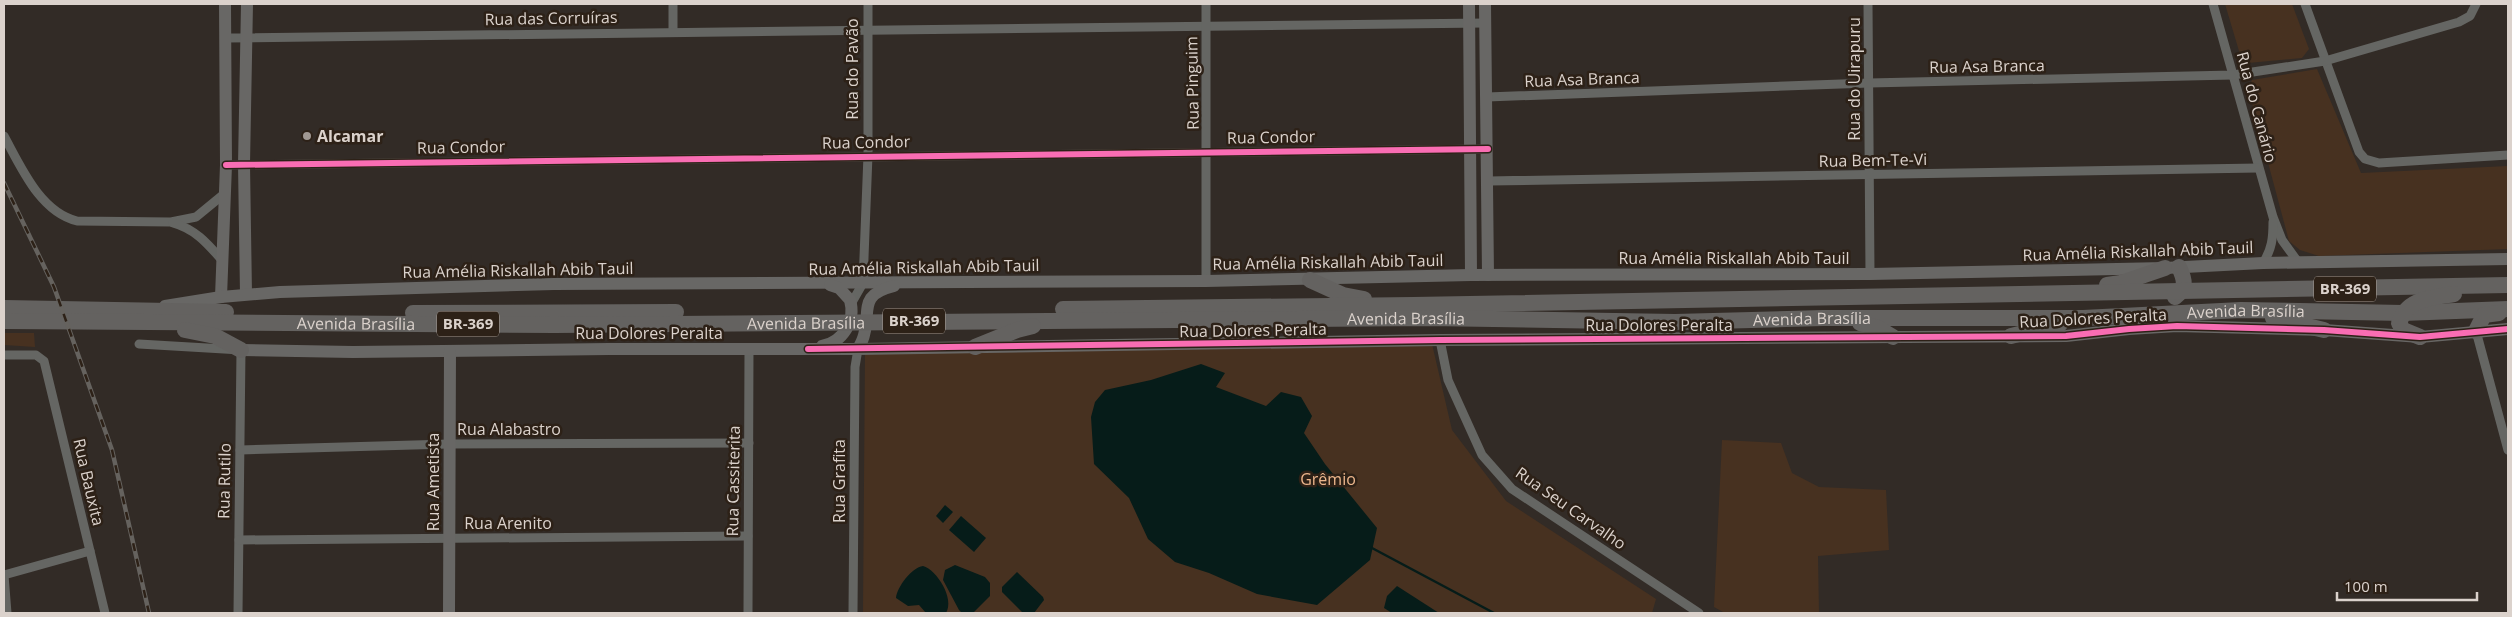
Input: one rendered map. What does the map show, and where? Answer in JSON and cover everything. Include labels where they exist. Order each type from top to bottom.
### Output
[{"type":"highway","name":"Avenida Brasília","points":[[4,321],[28,315],[555,325],[858,316],[2026,294],[2177,276],[2280,290],[2508,285]]},
{"type":"highway","points":[[2026,294],[2177,276],[2172,300],[2113,316]]},
{"type":"highway","points":[[1310,280],[1343,295],[1413,306]]},
{"type":"highway","points":[[2420,337],[2403,330],[2399,323],[2403,313],[2420,300],[2508,285]]},
{"type":"highway","name":"Avenida Brasília","points":[[4,308],[28,315],[86,320],[151,316]]},
{"type":"highway","name":"Avenida Brasília","points":[[858,316],[1082,320],[1429,318],[1675,322],[1823,318],[2083,318],[2241,310],[2403,313],[2508,310]]},
{"type":"highway","points":[[2241,310],[2324,330]]},
{"type":"highway","points":[[2476,331],[2486,314],[2508,310]]},
{"type":"highway","points":[[151,316],[215,336],[241,350]]},
{"type":"highway","points":[[1823,318],[1866,324],[1893,337]]},
{"type":"highway","points":[[2011,336],[2083,318]]},
{"type":"highway","points":[[974,347],[1017,330],[1082,320]]},
{"type":"main road","points":[[221,297],[226,165],[225,4]]},
{"type":"main road","points":[[246,294],[244,164],[247,4]]},
{"type":"main road","points":[[1469,4],[1471,275]]},
{"type":"main road","points":[[1485,4],[1489,181],[1488,275]]},
{"type":"main road","name":"Rua Amélia Riskallah Abib Tauil","points":[[151,316],[221,297],[246,294],[554,284],[830,285],[863,283],[1206,282],[1471,275],[1870,274],[2177,276],[2262,262],[2508,259]]},
{"type":"main road","points":[[808,349],[827,345],[840,338],[878,292],[908,283]]},
{"type":"main road","points":[[830,285],[848,296],[873,340],[891,348]]},
{"type":"main road","points":[[858,316],[858,349]]},
{"type":"main road","name":"Rua Dolores Peralta","points":[[241,350],[858,349],[1440,340],[2066,336],[2177,326],[2324,330],[2420,337],[2508,329]]},
{"type":"main road","name":"Rua Ametista","points":[[449,613],[450,351]]},
{"type":"street","points":[[673,32],[674,4]]},
{"type":"street","name":"Rua do Pavão","points":[[858,316],[863,283],[868,155],[868,4]]},
{"type":"street","name":"Rua Pinguim","points":[[1206,4],[1208,152],[1206,282]]},
{"type":"street","name":"Rua do Uirapuru","points":[[1868,4],[1870,274]]},
{"type":"street","name":"Rua do Canário","points":[[2214,4],[2273,217]]},
{"type":"street","points":[[2305,4],[2359,152],[2365,159],[2379,163],[2508,155]]},
{"type":"street","name":"Rua Asa Branca","points":[[1487,97],[1869,83],[2233,75],[2325,61],[2458,22],[2470,16],[2476,6]]},
{"type":"street","name":"Rua das Corruíras","points":[[225,38],[1485,23]]},
{"type":"street","points":[[4,136],[18,163],[46,204],[68,219],[77,221],[171,222],[196,217],[224,194]]},
{"type":"street","name":"Rua Condor","points":[[226,165],[1488,148]]},
{"type":"street","name":"Rua Bem-Te-Vi","points":[[1489,181],[2258,168]]},
{"type":"street","points":[[2273,217],[2282,240],[2298,262]]},
{"type":"street","points":[[2262,262],[2272,246],[2273,217]]},
{"type":"street","points":[[171,222],[186,226],[222,259]]},
{"type":"street","points":[[2476,331],[2508,450]]},
{"type":"street","name":"Rua Seu Carvalho","points":[[1440,340],[1448,380],[1482,455],[1512,489],[1699,613]]},
{"type":"street","name":"Rua Dolores Peralta","points":[[140,344],[241,350]]},
{"type":"street","name":"Rua Cassiterita","points":[[748,613],[749,349]]},
{"type":"street","name":"Rua Grafita","points":[[853,613],[855,367],[858,349]]},
{"type":"street","name":"Rua Rutilo","points":[[238,613],[241,350]]},
{"type":"street","name":"Rua Bauxita","points":[[4,355],[36,355],[42,358],[105,613]]},
{"type":"street","points":[[2498,414],[2508,414]]},
{"type":"street","name":"Rua Alabastro","points":[[240,450],[449,444],[749,444]]},
{"type":"street","name":"Rua Arenito","points":[[239,540],[748,536]]},
{"type":"street","points":[[7,613],[4,575],[90,551]]},
{"type":"green space","points":[[2225,4],[2292,4],[2309,49],[2302,58],[2248,63],[2242,61]]},
{"type":"green space","points":[[2317,69],[2361,173],[2508,166],[2508,249],[2319,256],[2300,250],[2289,241],[2248,88],[2252,80]]},
{"type":"green space","points":[[4,333],[34,333],[35,347],[4,345]]},
{"type":"green space","name":"Grêmio","points":[[1432,344],[1452,430],[1506,501],[1656,599],[1652,613],[863,613],[865,353]]},
{"type":"green space","points":[[1722,440],[1781,443],[1792,473],[1819,487],[1886,490],[1889,550],[1818,556],[1819,613],[1725,613],[1714,607]]},
{"type":"water","points":[[1201,364],[1225,373],[1216,387],[1266,406],[1281,392],[1301,397],[1312,416],[1304,433],[1325,464],[1377,528],[1370,560],[1317,605],[1257,594],[1209,573],[1175,562],[1148,539],[1129,498],[1094,464],[1091,417],[1095,402],[1105,390],[1151,380]]},
{"type":"water","points":[[945,505],[953,512],[943,523],[936,516]]},
{"type":"water","points":[[961,516],[986,538],[974,552],[949,530]]},
{"type":"water","points":[[955,565],[985,577],[990,583],[990,596],[973,613],[962,613],[959,610],[943,580],[945,570]]},
{"type":"water","points":[[923,566],[934,573],[943,586],[948,600],[946,613],[926,613],[919,605],[908,606],[896,598],[899,588],[906,578],[914,570]]},
{"type":"water","points":[[1017,572],[1043,597],[1044,600],[1034,613],[1023,613],[1002,592],[1002,587]]},
{"type":"water","points":[[1397,586],[1439,613],[1392,613],[1384,608],[1387,596]]},
{"type":"waterway","points":[[1372,548],[1494,613]]},
{"type":"railway","points":[[4,183],[54,287],[112,450],[149,613]]},
{"type":"cycle path","points":[[226,165],[1488,149]]},
{"type":"cycle path","points":[[808,349],[1440,340],[2066,336],[2177,326],[2324,330],[2420,337],[2508,329]]},
{"type":"place","name":"Alcamar","points":[[307,136]]}]
